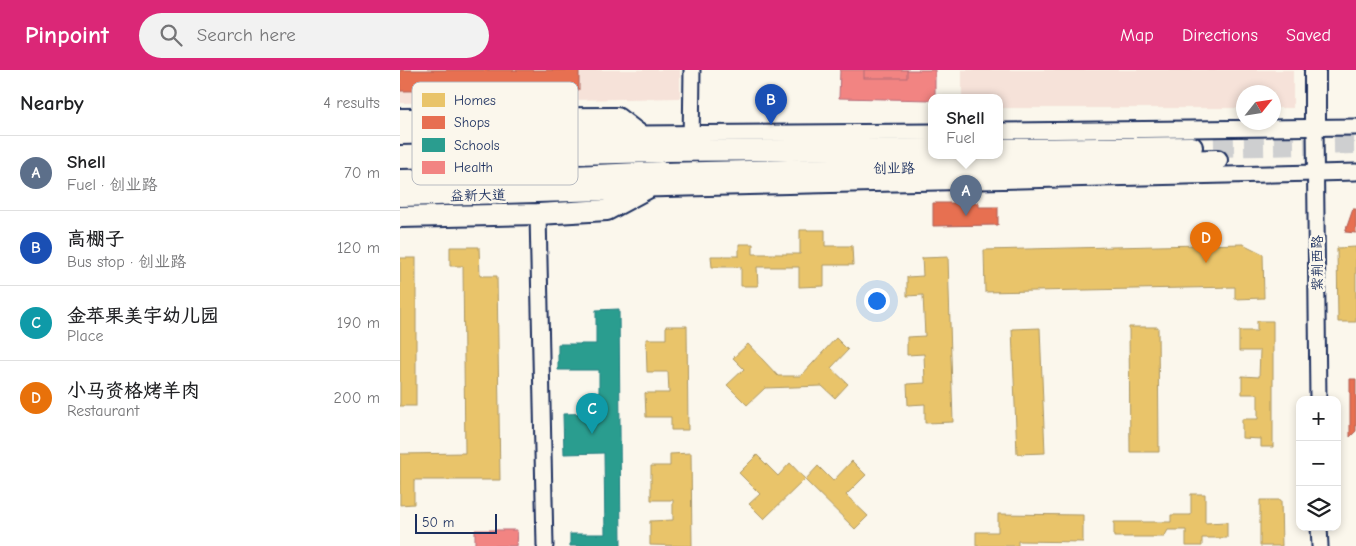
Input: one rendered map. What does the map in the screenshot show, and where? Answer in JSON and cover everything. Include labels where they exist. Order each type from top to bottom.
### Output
[{"type":"highway","points":[[578,150],[661,162]]},
{"type":"highway","points":[[578,177],[661,162]]},
{"type":"highway","points":[[502,185],[534,185]]},
{"type":"main road","points":[[1315,127],[1316,70]]},
{"type":"main road","points":[[400,216],[538,214],[607,210],[646,189],[661,162],[638,134],[617,118],[578,118]]},
{"type":"main road","points":[[578,138],[638,134]]},
{"type":"main road","name":"创业路","points":[[661,162],[691,143],[928,149]]},
{"type":"main road","name":"创业路","points":[[1003,149],[1215,154],[1003,157]]},
{"type":"main road","name":"创业路","points":[[661,162],[928,158]]},
{"type":"main road","name":"益新大道","points":[[400,196],[528,186],[646,189]]},
{"type":"street","points":[[691,143],[692,70]]},
{"type":"street","points":[[1003,131],[1356,126]]},
{"type":"street","name":"紫荆西路","points":[[1315,127],[1318,396]]},
{"type":"street","points":[[638,134],[691,143],[928,132]]},
{"type":"street","points":[[646,189],[1356,172]]},
{"type":"street","points":[[538,214],[545,546]]},
{"type":"street","points":[[1320,531],[1320,546]]},
{"type":"shaded area","points":[[400,70],[680,70],[680,98],[578,100],[578,82],[412,82],[412,103],[400,103]]},
{"type":"shaded area","points":[[962,70],[1293,70],[1293,108],[1281,108],[1281,85],[1236,85],[1236,108],[1003,108],[1003,94],[962,94]]},
{"type":"building: Homes","points":[[800,230],[825,230],[825,246],[852,246],[853,265],[824,265],[824,286],[799,287],[799,267],[757,267],[758,286],[741,286],[741,267],[712,267],[711,256],[739,256],[739,244],[753,244],[753,254],[800,254]]},
{"type":"building: Homes","points":[[1243,244],[1263,254],[1264,298],[1235,299],[1235,287],[985,292],[984,250]]},
{"type":"building: Homes","points":[[450,247],[479,247],[480,276],[497,276],[500,480],[414,480],[414,504],[400,505],[400,454],[465,453],[463,266],[450,266]]},
{"type":"building: Homes","points":[[1356,247],[1356,322],[1338,322],[1337,248]]},
{"type":"building: Homes","points":[[948,257],[953,422],[925,423],[925,404],[908,405],[907,384],[925,383],[924,354],[907,355],[907,337],[925,336],[923,295],[907,296],[907,277],[923,276],[922,258]]},
{"type":"building: Homes","points":[[400,258],[416,258],[416,406],[400,406]]},
{"type":"building: Homes","points":[[1257,321],[1273,321],[1273,447],[1261,447],[1261,439],[1242,438],[1242,419],[1258,419],[1258,394],[1242,394],[1242,376],[1259,377],[1260,351],[1239,351],[1239,331],[1257,331]]},
{"type":"building: Homes","points":[[666,326],[687,326],[688,430],[671,430],[671,417],[646,417],[645,393],[669,393],[668,372],[647,372],[646,339],[666,339]]},
{"type":"building: Homes","points":[[1129,327],[1158,327],[1159,452],[1130,452]]},
{"type":"building: Homes","points":[[1040,328],[1045,453],[1017,454],[1012,329]]},
{"type":"building: Homes","points":[[836,338],[848,350],[831,368],[848,384],[835,398],[822,386],[765,388],[747,405],[727,385],[744,369],[733,358],[748,344],[778,376],[801,376]]},
{"type":"building: Homes","points":[[691,453],[692,546],[650,545],[650,521],[673,520],[673,500],[651,500],[651,466],[670,466],[670,454]]},
{"type":"building: Homes","points":[[757,455],[778,476],[790,463],[805,479],[764,519],[749,504],[760,494],[739,473]]},
{"type":"building: Homes","points":[[852,461],[866,475],[846,495],[868,516],[855,529],[805,480],[818,466],[833,481]]},
{"type":"building: Homes","points":[[1191,494],[1205,494],[1205,523],[1227,522],[1227,538],[1202,538],[1202,546],[1186,546],[1186,530],[1168,530],[1164,537],[1114,537],[1114,522],[1171,522],[1171,515],[1191,515]]},
{"type":"building: Homes","points":[[1260,500],[1281,500],[1282,546],[1260,546]]},
{"type":"building: Homes","points":[[998,514],[1083,515],[1083,542],[1018,541],[1018,546],[976,546],[976,532],[998,532]]},
{"type":"building: Shops","points":[[400,70],[579,70],[579,90],[578,82],[412,82],[412,91],[400,91]]},
{"type":"building: Shops","points":[[933,203],[979,203],[979,207],[998,207],[998,225],[933,226]]},
{"type":"building: Shops","points":[[1353,209],[1356,209],[1356,233],[1345,232]]},
{"type":"building: Shops","points":[[1350,379],[1356,379],[1356,431],[1350,437]]},
{"type":"building: Schools","points":[[619,309],[621,546],[570,546],[570,534],[605,534],[604,453],[564,454],[563,414],[599,413],[599,370],[558,370],[558,344],[596,344],[596,310]]},
{"type":"building: Health","points":[[840,70],[935,70],[935,94],[928,94],[928,100],[839,98]]},
{"type":"building: Health","points":[[864,70],[907,70],[907,78],[864,78]]},
{"type":"building: Health","points":[[475,530],[517,530],[516,546],[475,546]]},
{"type":"tunnel","points":[[1214,147],[1356,144]]},
{"type":"place","name":"高棚子","points":[[771,125]]},
{"type":"place","name":"Shell","points":[[966,216]]},
{"type":"place","name":"小马资格烤羊肉","points":[[1206,263]]},
{"type":"place","name":"金苹果美宇幼儿园","points":[[592,434]]}]
